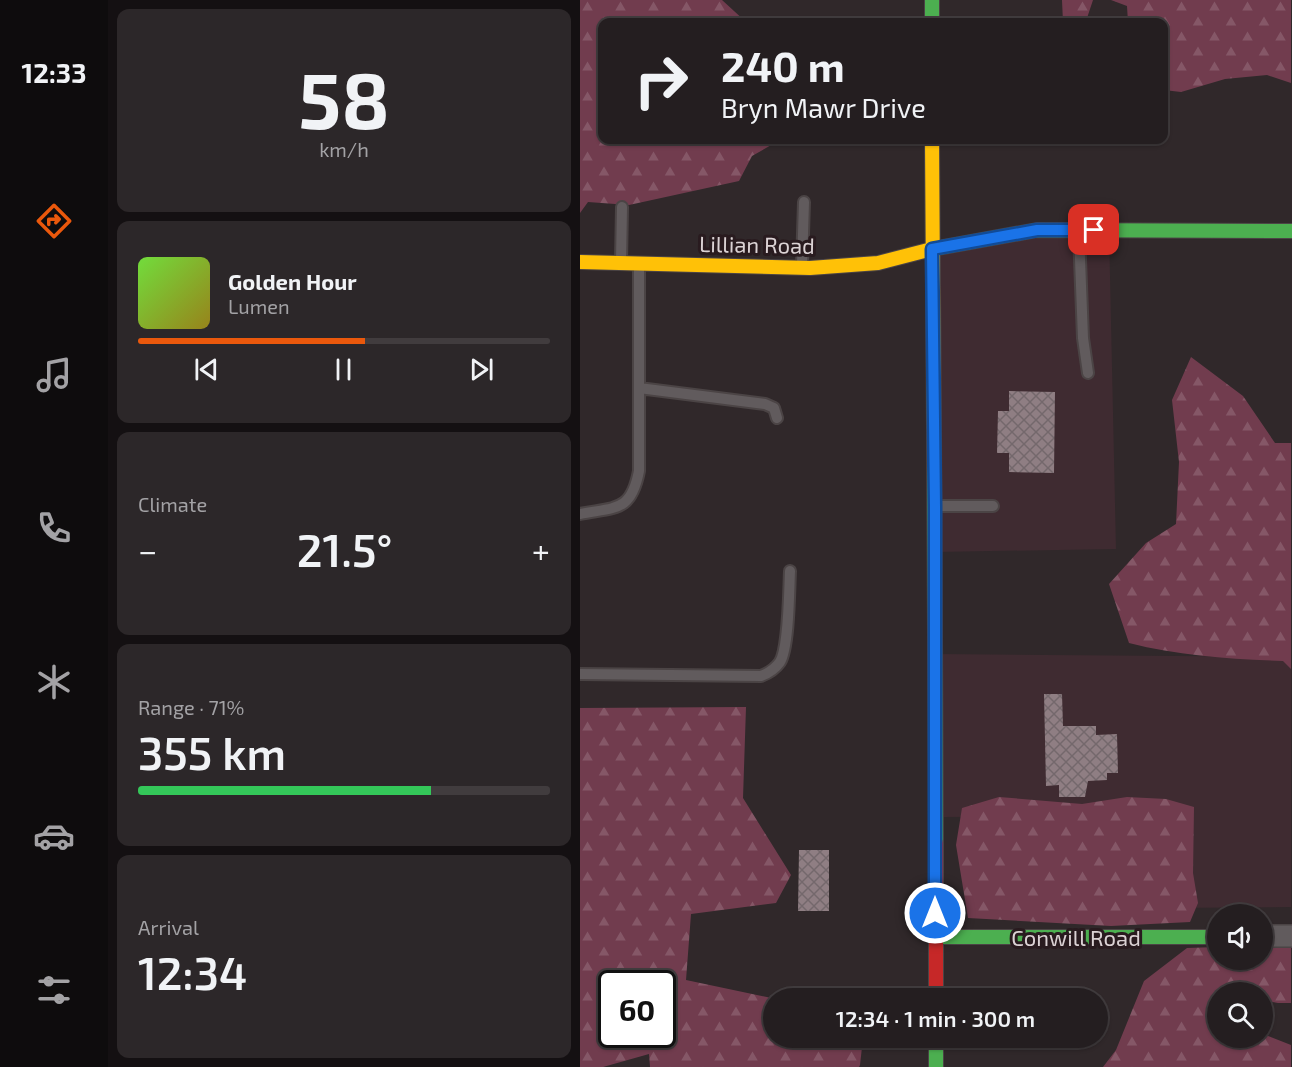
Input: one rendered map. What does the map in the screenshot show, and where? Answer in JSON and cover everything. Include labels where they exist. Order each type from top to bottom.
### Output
[{"type":"street","points":[[932,0],[932,18]]},
{"type":"street","points":[[932,144],[936,988]]},
{"type":"street","name":"Lillian Road","points":[[580,262],[802,268],[878,263],[932,249],[1037,230],[1291,231]]},
{"type":"street","name":"Conwill Road","points":[[935,937],[1207,936]]},
{"type":"street","points":[[1273,936],[1291,936]]},
{"type":"street","points":[[936,1048],[936,1067]]},
{"type":"lane","points":[[802,268],[804,202]]},
{"type":"lane","points":[[620,262],[622,207]]},
{"type":"lane","points":[[1079,230],[1082,338],[1088,373]]},
{"type":"lane","points":[[580,514],[616,507],[630,500],[636,488],[639,471],[639,263]]},
{"type":"lane","points":[[639,388],[765,404],[774,408],[777,418]]},
{"type":"lane","points":[[935,506],[993,506]]},
{"type":"lane","points":[[580,674],[761,676],[771,672],[781,661],[785,642],[790,571]]},
{"type":"shaded area","points":[[1109,230],[1116,549],[935,552],[932,249]]},
{"type":"shaded area","points":[[936,654],[1291,657],[1291,907],[1273,907],[1273,904],[1207,904],[1207,908],[1160,908],[1158,816],[935,817]]},
{"type":"green space","points":[[580,0],[722,0],[742,18],[598,18],[598,144],[773,144],[752,156],[739,181],[629,205],[588,202],[580,213]]},
{"type":"green space","points":[[1062,0],[1093,0],[1087,18],[1063,18]]},
{"type":"green space","points":[[1111,0],[1291,0],[1291,83],[1267,75],[1225,79],[1181,92],[1168,90],[1168,18],[1128,18],[1127,6]]},
{"type":"green space","points":[[1191,357],[1243,396],[1275,443],[1291,443],[1291,669],[1283,661],[1205,656],[1129,643],[1109,584],[1146,543],[1176,524],[1179,462],[1172,400]]},
{"type":"green space","points":[[746,707],[743,798],[791,875],[776,903],[691,914],[686,980],[763,996],[763,1048],[862,1048],[860,1065],[859,1067],[650,1067],[649,1054],[603,1067],[580,1067],[580,708]]},
{"type":"green space","points":[[999,797],[1082,804],[1127,797],[1166,799],[1194,807],[1193,873],[1198,903],[1190,922],[1111,926],[968,918],[956,845],[962,808]]},
{"type":"green space","points":[[1291,945],[1291,1003],[1273,1002],[1273,982],[1207,982],[1207,1048],[1273,1048],[1273,1038],[1291,1045],[1291,1067],[1103,1067],[1116,1050],[1144,981],[1187,948],[1207,947],[1207,970],[1273,970],[1273,946]]},
{"type":"building","points":[[1009,391],[1055,392],[1054,473],[1009,472],[1009,453],[997,453],[998,411],[1009,411]]},
{"type":"building","points":[[1044,694],[1062,694],[1063,726],[1096,726],[1096,735],[1117,734],[1118,773],[1107,773],[1107,780],[1088,781],[1085,797],[1059,797],[1059,785],[1046,786]]},
{"type":"building","points":[[799,850],[829,850],[829,911],[798,911]]},
{"type":"traffic: fast","points":[[932,0],[932,18]]},
{"type":"traffic: fast","points":[[932,249],[1037,230],[1292,231]]},
{"type":"traffic: fast","points":[[934,429],[936,843]]},
{"type":"traffic: fast","points":[[935,937],[1207,937]]},
{"type":"traffic: fast","points":[[936,1048],[936,1067]]},
{"type":"traffic: slow","points":[[932,144],[934,429]]},
{"type":"traffic: slow","points":[[580,262],[810,268],[878,263],[932,249]]},
{"type":"traffic: jam","points":[[936,843],[936,988]]},
{"type":"route","points":[[935,913],[935,506],[932,249],[1037,230],[1094,230]]}]
